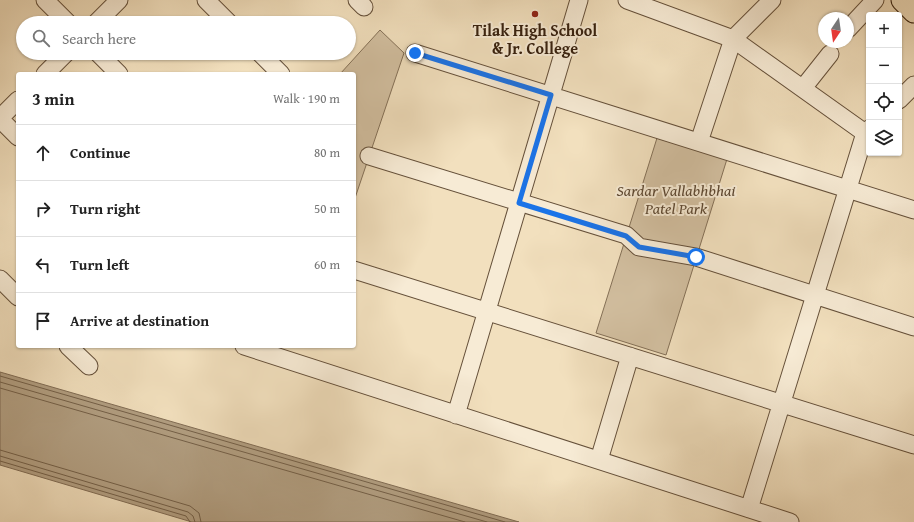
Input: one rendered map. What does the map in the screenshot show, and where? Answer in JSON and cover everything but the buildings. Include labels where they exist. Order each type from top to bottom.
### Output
[{"type":"main road","points":[[902,0],[914,12]]},
{"type":"street","points":[[45,0],[61,16]]},
{"type":"street","points":[[103,16],[119,0]]},
{"type":"street","points":[[206,0],[222,16]]},
{"type":"street","points":[[456,415],[579,0]]},
{"type":"street","points":[[627,0],[733,39],[866,130]]},
{"type":"street","points":[[699,142],[733,39],[772,0]]},
{"type":"street","points":[[854,23],[875,0]]},
{"type":"street","points":[[415,53],[914,210]]},
{"type":"street","points":[[803,88],[830,54]]},
{"type":"street","points":[[46,72],[59,60]]},
{"type":"street","points":[[105,60],[117,72]]},
{"type":"street","points":[[267,60],[279,72]]},
{"type":"street","points":[[902,97],[914,85]]},
{"type":"street","points":[[16,102],[0,119],[16,135]]},
{"type":"street","points":[[749,509],[847,189],[866,134]]},
{"type":"street","points":[[369,156],[626,236],[639,247],[696,257],[914,327]]},
{"type":"street","points":[[356,271],[914,445]]},
{"type":"street","points":[[0,279],[16,295]]},
{"type":"street","points":[[70,348],[88,366]]},
{"type":"street","points":[[257,348],[270,350],[456,415],[790,522]]},
{"type":"street","points":[[599,460],[630,356]]},
{"type":"green space","points":[[380,30],[404,53],[356,195],[356,72],[342,72],[353,60],[356,60],[356,56]]},
{"type":"green space","name":"Sardar Vallabhbhai Patel Park","points":[[657,138],[727,159],[666,355],[596,333]]},
{"type":"water","points":[[0,372],[519,522],[192,522],[0,465]]},
{"type":"place","name":"Tilak High School & Jr. College","points":[[535,14]]},
{"type":"route","points":[[415,53],[551,95],[519,203],[626,236],[639,247],[665,250],[696,257]]}]
